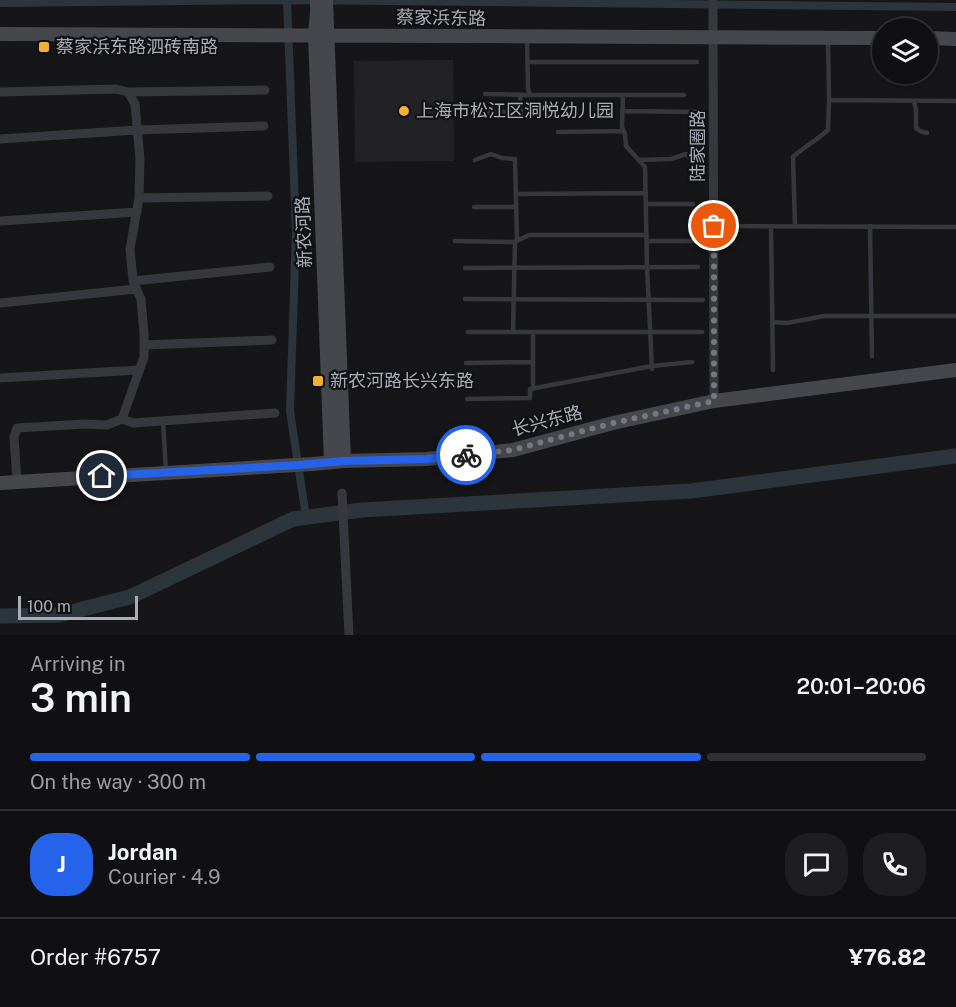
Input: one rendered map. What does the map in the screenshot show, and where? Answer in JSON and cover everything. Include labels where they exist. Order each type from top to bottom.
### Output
[{"type":"street","name":"新农河路","points":[[326,0],[320,9],[338,462]]},
{"type":"street","name":"陆家圈路","points":[[713,0],[714,401]]},
{"type":"street","name":"蔡家浜东路","points":[[0,34],[872,38]]},
{"type":"street","points":[[938,38],[956,39]]},
{"type":"street","points":[[0,92],[116,89],[128,92],[265,90]]},
{"type":"street","points":[[122,419],[144,357],[141,299],[135,285],[130,249],[139,198],[140,159],[135,104],[128,92]]},
{"type":"street","points":[[0,139],[137,130],[264,126]]},
{"type":"street","points":[[139,198],[268,196]]},
{"type":"street","points":[[0,221],[136,212]]},
{"type":"street","points":[[0,303],[270,267]]},
{"type":"street","points":[[144,345],[272,340]]},
{"type":"street","points":[[0,378],[140,370]]},
{"type":"street","name":"长兴东路","points":[[0,483],[338,462],[427,459],[513,450],[613,423],[714,401],[956,370]]},
{"type":"street","points":[[17,481],[14,437],[17,428],[107,425],[122,419],[134,423],[274,413]]},
{"type":"street","points":[[342,493],[349,635]]},
{"type":"lane","points":[[527,38],[530,95]]},
{"type":"lane","points":[[795,226],[793,158],[828,130],[828,38]]},
{"type":"lane","points":[[528,62],[696,62]]},
{"type":"lane","points":[[485,94],[684,96]]},
{"type":"lane","points":[[486,112],[521,112],[520,95]]},
{"type":"lane","points":[[623,95],[622,127],[626,146],[645,167],[652,368]]},
{"type":"lane","points":[[829,100],[956,101]]},
{"type":"lane","points":[[914,100],[916,128],[927,133]]},
{"type":"lane","points":[[622,111],[700,112]]},
{"type":"lane","points":[[558,132],[624,131]]},
{"type":"lane","points":[[476,160],[491,154],[515,159],[516,242],[513,332]]},
{"type":"lane","points":[[639,160],[671,159],[686,154],[692,160]]},
{"type":"lane","points":[[516,194],[646,193]]},
{"type":"lane","points":[[646,204],[693,204]]},
{"type":"lane","points":[[474,207],[516,207]]},
{"type":"lane","points":[[714,226],[956,227]]},
{"type":"lane","points":[[771,226],[773,370]]},
{"type":"lane","points":[[870,226],[872,356]]},
{"type":"lane","points":[[455,241],[516,242],[530,235],[646,235]]},
{"type":"lane","points":[[646,241],[700,241]]},
{"type":"lane","points":[[465,268],[698,267]]},
{"type":"lane","points":[[465,299],[703,300]]},
{"type":"lane","points":[[772,322],[824,316],[956,316]]},
{"type":"lane","points":[[468,332],[702,332]]},
{"type":"lane","points":[[533,332],[533,389]]},
{"type":"lane","points":[[466,363],[533,362]]},
{"type":"lane","points":[[467,399],[530,398],[530,389],[693,362]]},
{"type":"lane","points":[[163,421],[166,472]]},
{"type":"shaded area","name":"上海市松江区洞悦幼儿园","points":[[453,60],[454,161],[355,162],[354,61]]},
{"type":"waterway","points":[[287,0],[296,231],[290,411],[306,517]]},
{"type":"waterway","points":[[0,3],[287,0],[956,7]]},
{"type":"waterway","points":[[0,616],[59,615],[130,597],[293,519],[362,510],[691,491],[956,456]]},
{"type":"way so far","points":[[466,455],[513,450],[613,423],[714,401],[714,226]]},
{"type":"place","name":"蔡家浜东路泗砖南路","points":[[44,47]]},
{"type":"place","name":"上海市松江区洞悦幼儿园","points":[[404,111]]},
{"type":"place","name":"新农河路长兴东路","points":[[318,381]]},
{"type":"route","points":[[102,476],[466,455]]}]
